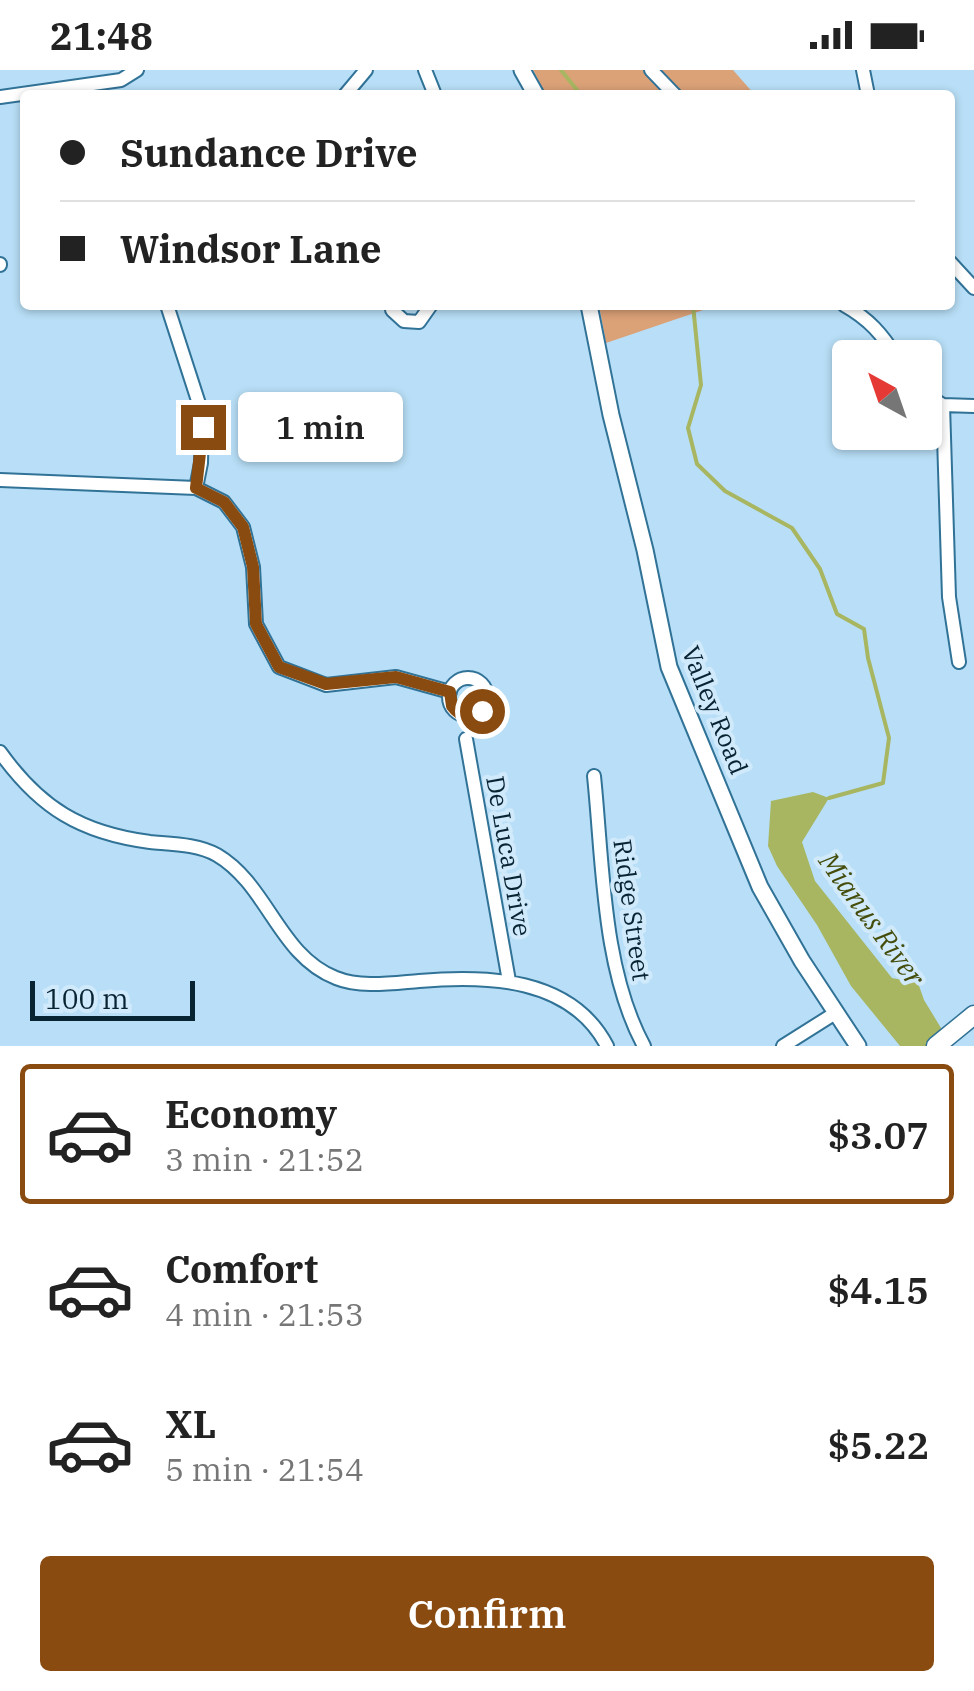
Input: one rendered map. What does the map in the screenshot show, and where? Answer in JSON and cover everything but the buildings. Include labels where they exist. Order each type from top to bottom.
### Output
[{"type":"main road","points":[[936,1046],[974,1015]]},
{"type":"street","points":[[50,90],[121,80],[137,70]]},
{"type":"street","points":[[349,90],[366,70]]},
{"type":"street","points":[[651,70],[669,90]]},
{"type":"street","points":[[955,267],[974,288]]},
{"type":"street","points":[[169,310],[202,413],[201,464],[196,488]]},
{"type":"street","points":[[392,310],[404,321],[419,322],[427,310]]},
{"type":"street","name":"Valley Road","points":[[591,310],[610,415],[645,550],[668,668],[760,887],[802,962],[858,1046]]},
{"type":"street","points":[[853,310],[866,317],[883,340]]},
{"type":"street","points":[[959,662],[949,597],[942,404],[974,406]]},
{"type":"street","points":[[0,480],[196,488],[224,502],[243,527],[253,567],[256,624],[279,667],[326,684],[396,677],[450,692]]},
{"type":"street","name":"De Luca Drive","points":[[466,739],[509,981]]},
{"type":"street","points":[[0,752],[32,792],[50,807],[92,830],[211,851],[229,862],[260,894],[308,962],[339,980],[382,984],[452,978],[509,981],[545,992],[578,1011],[607,1046]]},
{"type":"street","name":"Ridge Street","points":[[594,776],[618,980],[630,1021],[644,1046]]},
{"type":"street","points":[[783,1046],[837,1012]]},
{"type":"shaded area","points":[[533,70],[733,70],[751,90],[543,90]]},
{"type":"shaded area","points":[[600,310],[703,310],[606,343]]},
{"type":"shaded area","points":[[813,792],[829,798],[802,842],[815,881],[892,978],[918,983],[952,1046],[900,1046],[851,986],[817,925],[777,866],[768,846],[771,801]]},
{"type":"waterway","name":"Mianus River","points":[[561,70],[577,90]]},
{"type":"waterway","name":"Mianus River","points":[[694,310],[701,385],[688,428],[697,464],[725,491],[792,528],[820,569],[837,614],[864,629],[889,738],[883,783],[829,798]]},
{"type":"route","points":[[203,427],[196,488],[224,502],[243,527],[253,567],[256,624],[279,667],[326,684],[396,677],[450,692],[452,706],[462,715],[482,711]]}]
